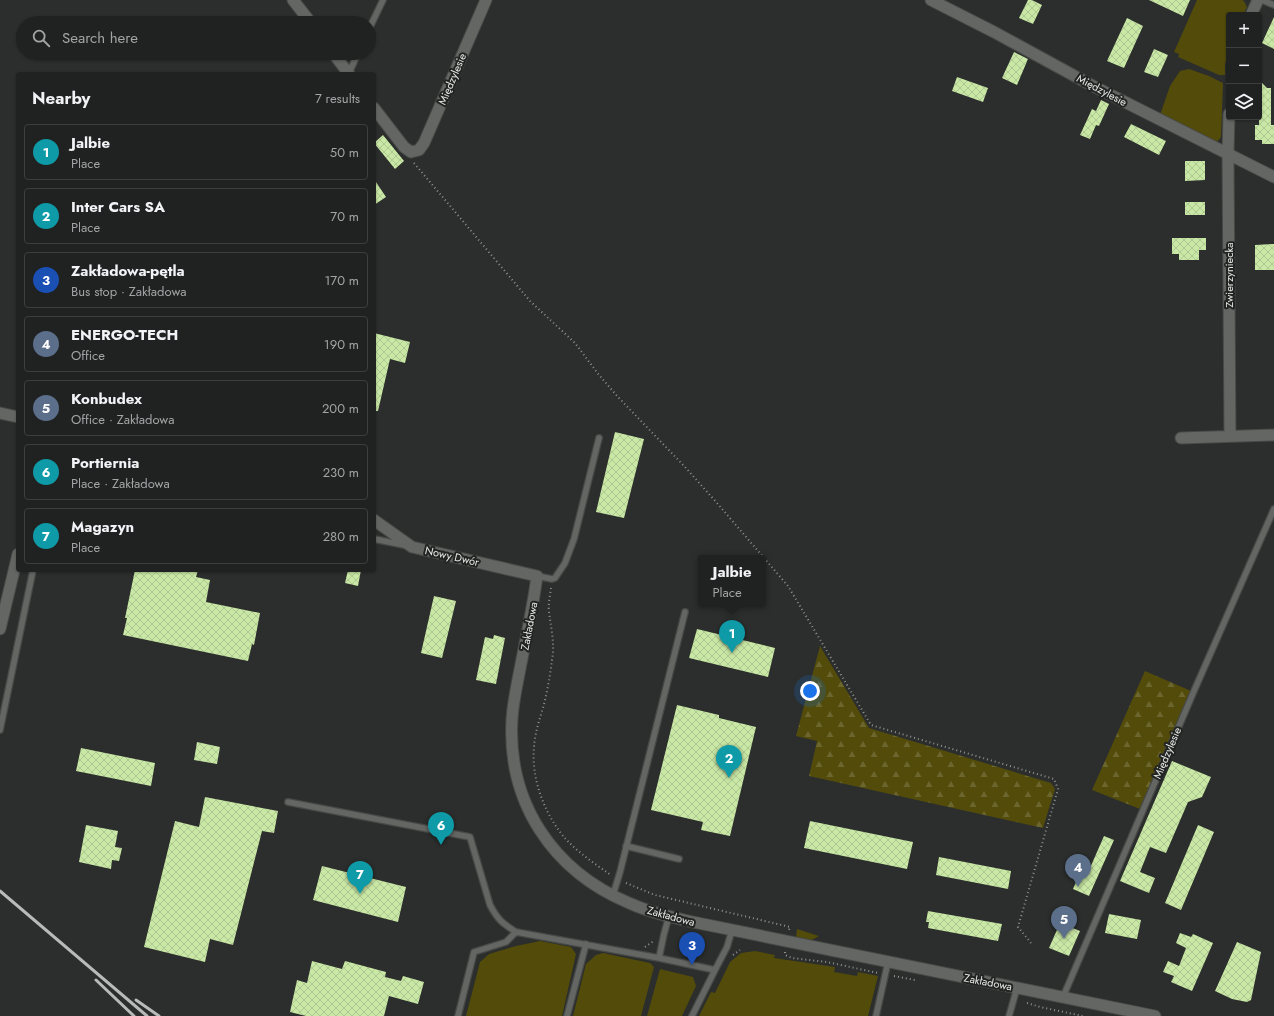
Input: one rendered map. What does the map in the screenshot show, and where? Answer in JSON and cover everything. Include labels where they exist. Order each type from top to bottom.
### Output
[{"type":"street","points":[[293,0],[305,16]]},
{"type":"street","name":"Międzylesie","points":[[411,152],[419,150],[424,143],[486,0]]},
{"type":"street","name":"Międzylesie","points":[[931,0],[994,32],[1093,86],[1274,177]]},
{"type":"street","points":[[1253,12],[1258,0]]},
{"type":"street","points":[[338,60],[347,72]]},
{"type":"street","points":[[376,111],[404,147],[411,152]]},
{"type":"street","name":"Zwierzyniecka","points":[[1229,120],[1230,436]]},
{"type":"street","points":[[0,413],[16,417]]},
{"type":"street","points":[[1181,438],[1274,435]]},
{"type":"street","name":"Nowy Dwór","points":[[376,521],[412,547],[537,576]]},
{"type":"street","points":[[0,629],[16,562]]},
{"type":"street","name":"Zakładowa","points":[[537,576],[513,709],[512,741],[517,775],[522,796],[531,816],[542,834],[569,866],[600,889],[638,907],[669,916],[1154,1016]]},
{"type":"lane","points":[[376,16],[383,0]]},
{"type":"lane","points":[[1262,0],[1274,5]]},
{"type":"lane","points":[[350,72],[355,60]]},
{"type":"lane","points":[[537,576],[552,579],[555,578],[565,563],[574,539],[599,438]]},
{"type":"lane","name":"Międzylesie","points":[[1063,997],[1194,691],[1274,509]]},
{"type":"lane","points":[[376,539],[412,547]]},
{"type":"lane","points":[[0,730],[33,572]]},
{"type":"lane","points":[[612,895],[618,880],[685,612]]},
{"type":"lane","points":[[288,802],[470,837],[490,905],[495,915],[501,922],[516,932],[586,944],[715,970]]},
{"type":"lane","points":[[626,846],[680,859]]},
{"type":"lane","points":[[659,958],[669,916]]},
{"type":"lane","points":[[692,1016],[727,947],[732,930]]},
{"type":"lane","points":[[458,1016],[474,952],[506,942],[516,932]]},
{"type":"lane","points":[[567,1016],[586,944]]},
{"type":"lane","points":[[876,1016],[888,962]]},
{"type":"lane","points":[[1009,1016],[1017,988]]},
{"type":"path","points":[[411,152],[415,163],[530,301],[574,343],[599,375],[686,468],[761,555]]},
{"type":"path","points":[[766,560],[788,586],[871,725],[1054,779],[1058,789],[1018,927],[1031,943]]},
{"type":"path","points":[[552,586],[549,611],[554,651],[534,742],[533,756],[537,782],[545,806],[564,836],[575,848],[614,878]]},
{"type":"path","points":[[622,881],[655,894],[790,927]]},
{"type":"path","points":[[1024,1001],[1040,1007],[1083,1016]]},
{"type":"green space","points":[[1197,0],[1244,1],[1247,7],[1244,12],[1226,12],[1225,75],[1219,75],[1178,57],[1179,54],[1174,52]]},
{"type":"green space","points":[[1189,69],[1223,83],[1221,137],[1218,141],[1211,141],[1160,115],[1170,86],[1180,71]]},
{"type":"green space","points":[[820,646],[869,728],[1051,783],[1055,789],[1043,828],[809,776],[817,741],[796,736]]},
{"type":"green space","points":[[1145,671],[1191,691],[1140,809],[1092,790]]},
{"type":"green space","points":[[797,929],[819,936],[812,940],[796,937]]},
{"type":"green space","points":[[540,941],[571,947],[576,954],[562,1016],[466,1016],[480,962],[489,954]]},
{"type":"green space","points":[[755,951],[775,955],[774,958],[835,967],[834,972],[857,976],[858,972],[878,976],[868,1016],[699,1016],[711,992],[715,993],[730,962],[741,953]]},
{"type":"green space","points":[[603,953],[650,963],[654,967],[641,1016],[573,1016],[586,964],[596,955]]},
{"type":"green space","points":[[660,969],[693,977],[696,986],[682,1016],[647,1016]]},
{"type":"building","points":[[1028,0],[1032,0],[1042,5],[1033,24],[1019,18]]},
{"type":"building","points":[[1149,0],[1190,0],[1183,16]]},
{"type":"building","points":[[1274,17],[1274,49],[1262,43]]},
{"type":"building","points":[[1127,18],[1143,26],[1124,68],[1107,61]]},
{"type":"building","points":[[1154,49],[1168,55],[1158,77],[1144,72]]},
{"type":"building","points":[[1014,52],[1028,59],[1017,85],[1002,78]]},
{"type":"building","points":[[957,77],[988,88],[983,102],[952,91]]},
{"type":"building","points":[[1262,83],[1267,88],[1271,88],[1271,125],[1274,125],[1274,144],[1262,144],[1262,140],[1255,140],[1255,125],[1259,125],[1259,120],[1262,120]]},
{"type":"building","points":[[1101,100],[1109,104],[1099,126],[1096,125],[1090,139],[1080,135],[1092,109],[1096,111]]},
{"type":"building","points":[[1131,124],[1166,141],[1159,155],[1124,137]]},
{"type":"building","points":[[383,135],[404,161],[395,169],[376,145],[376,141]]},
{"type":"building","points":[[1185,161],[1205,161],[1205,180],[1185,181]]},
{"type":"building","points":[[376,182],[386,197],[376,204]]},
{"type":"building","points":[[1185,202],[1205,202],[1205,215],[1185,215]]},
{"type":"building","points":[[1172,238],[1206,238],[1206,250],[1199,250],[1199,260],[1179,260],[1179,254],[1172,254]]},
{"type":"building","points":[[1274,244],[1274,270],[1255,270],[1255,245]]},
{"type":"building","points":[[376,334],[410,342],[405,363],[390,359],[378,411],[376,411]]},
{"type":"building","points":[[615,432],[644,439],[624,518],[596,512]]},
{"type":"building","points":[[135,572],[197,572],[196,577],[210,580],[206,602],[260,613],[254,645],[252,644],[248,661],[123,635],[127,618],[125,618]]},
{"type":"building","points":[[348,572],[361,572],[358,586],[345,583]]},
{"type":"building","points":[[434,596],[456,601],[442,658],[421,653]]},
{"type":"building","points":[[697,629],[775,648],[768,677],[689,658]]},
{"type":"building","points":[[494,635],[505,638],[496,684],[476,680],[485,637],[493,639]]},
{"type":"building","points":[[677,705],[719,715],[719,718],[756,727],[730,836],[701,830],[703,822],[651,810]]},
{"type":"building","points":[[197,742],[220,747],[217,764],[194,760]]},
{"type":"building","points":[[81,748],[155,763],[151,786],[76,771]]},
{"type":"building","points":[[1172,761],[1211,777],[1202,797],[1188,802],[1166,853],[1150,847],[1140,872],[1155,878],[1149,893],[1120,881]]},
{"type":"building","points":[[205,797],[278,811],[274,833],[262,831],[233,945],[210,939],[205,962],[144,947],[175,821],[199,827]]},
{"type":"building","points":[[810,821],[913,842],[907,869],[804,848]]},
{"type":"building","points":[[86,825],[118,831],[115,847],[122,848],[119,861],[112,860],[111,869],[79,862]]},
{"type":"building","points":[[1198,825],[1214,832],[1181,910],[1165,903]]},
{"type":"building","points":[[1104,836],[1114,840],[1089,896],[1073,889],[1083,865],[1090,868]]},
{"type":"building","points":[[939,857],[1011,871],[1008,889],[936,875]]},
{"type":"building","points":[[322,866],[406,887],[398,922],[313,900]]},
{"type":"building","points":[[928,911],[1002,924],[998,941],[928,928],[929,922],[926,922]]},
{"type":"building","points":[[1109,914],[1141,920],[1137,939],[1105,933]]},
{"type":"building","points":[[1060,923],[1080,931],[1069,956],[1049,948]]},
{"type":"building","points":[[1180,933],[1191,937],[1193,934],[1213,943],[1192,991],[1171,982],[1174,976],[1163,972],[1168,961],[1179,966],[1186,948],[1176,943]]},
{"type":"building","points":[[1237,942],[1261,952],[1251,1000],[1247,1002],[1232,999],[1215,991]]},
{"type":"building","points":[[312,961],[342,969],[345,961],[386,972],[385,977],[401,981],[403,976],[424,982],[418,1004],[389,996],[384,1016],[306,1016],[290,1012],[297,980],[307,983]]},
{"type":"railway","points":[[0,891],[147,1016]]},
{"type":"railway","points":[[96,980],[134,1016]]},
{"type":"railway","points":[[136,1000],[159,1016]]},
{"type":"place","name":"Jalbie","points":[[732,653]]},
{"type":"place","name":"Inter Cars SA","points":[[729,778]]},
{"type":"place","name":"Portiernia","points":[[441,845]]},
{"type":"place","name":"ENERGO-TECH","points":[[1078,887]]},
{"type":"place","name":"Magazyn","points":[[360,894]]},
{"type":"place","name":"Konbudex","points":[[1064,939]]},
{"type":"place","name":"Zakładowa-pętla","points":[[692,965]]}]
